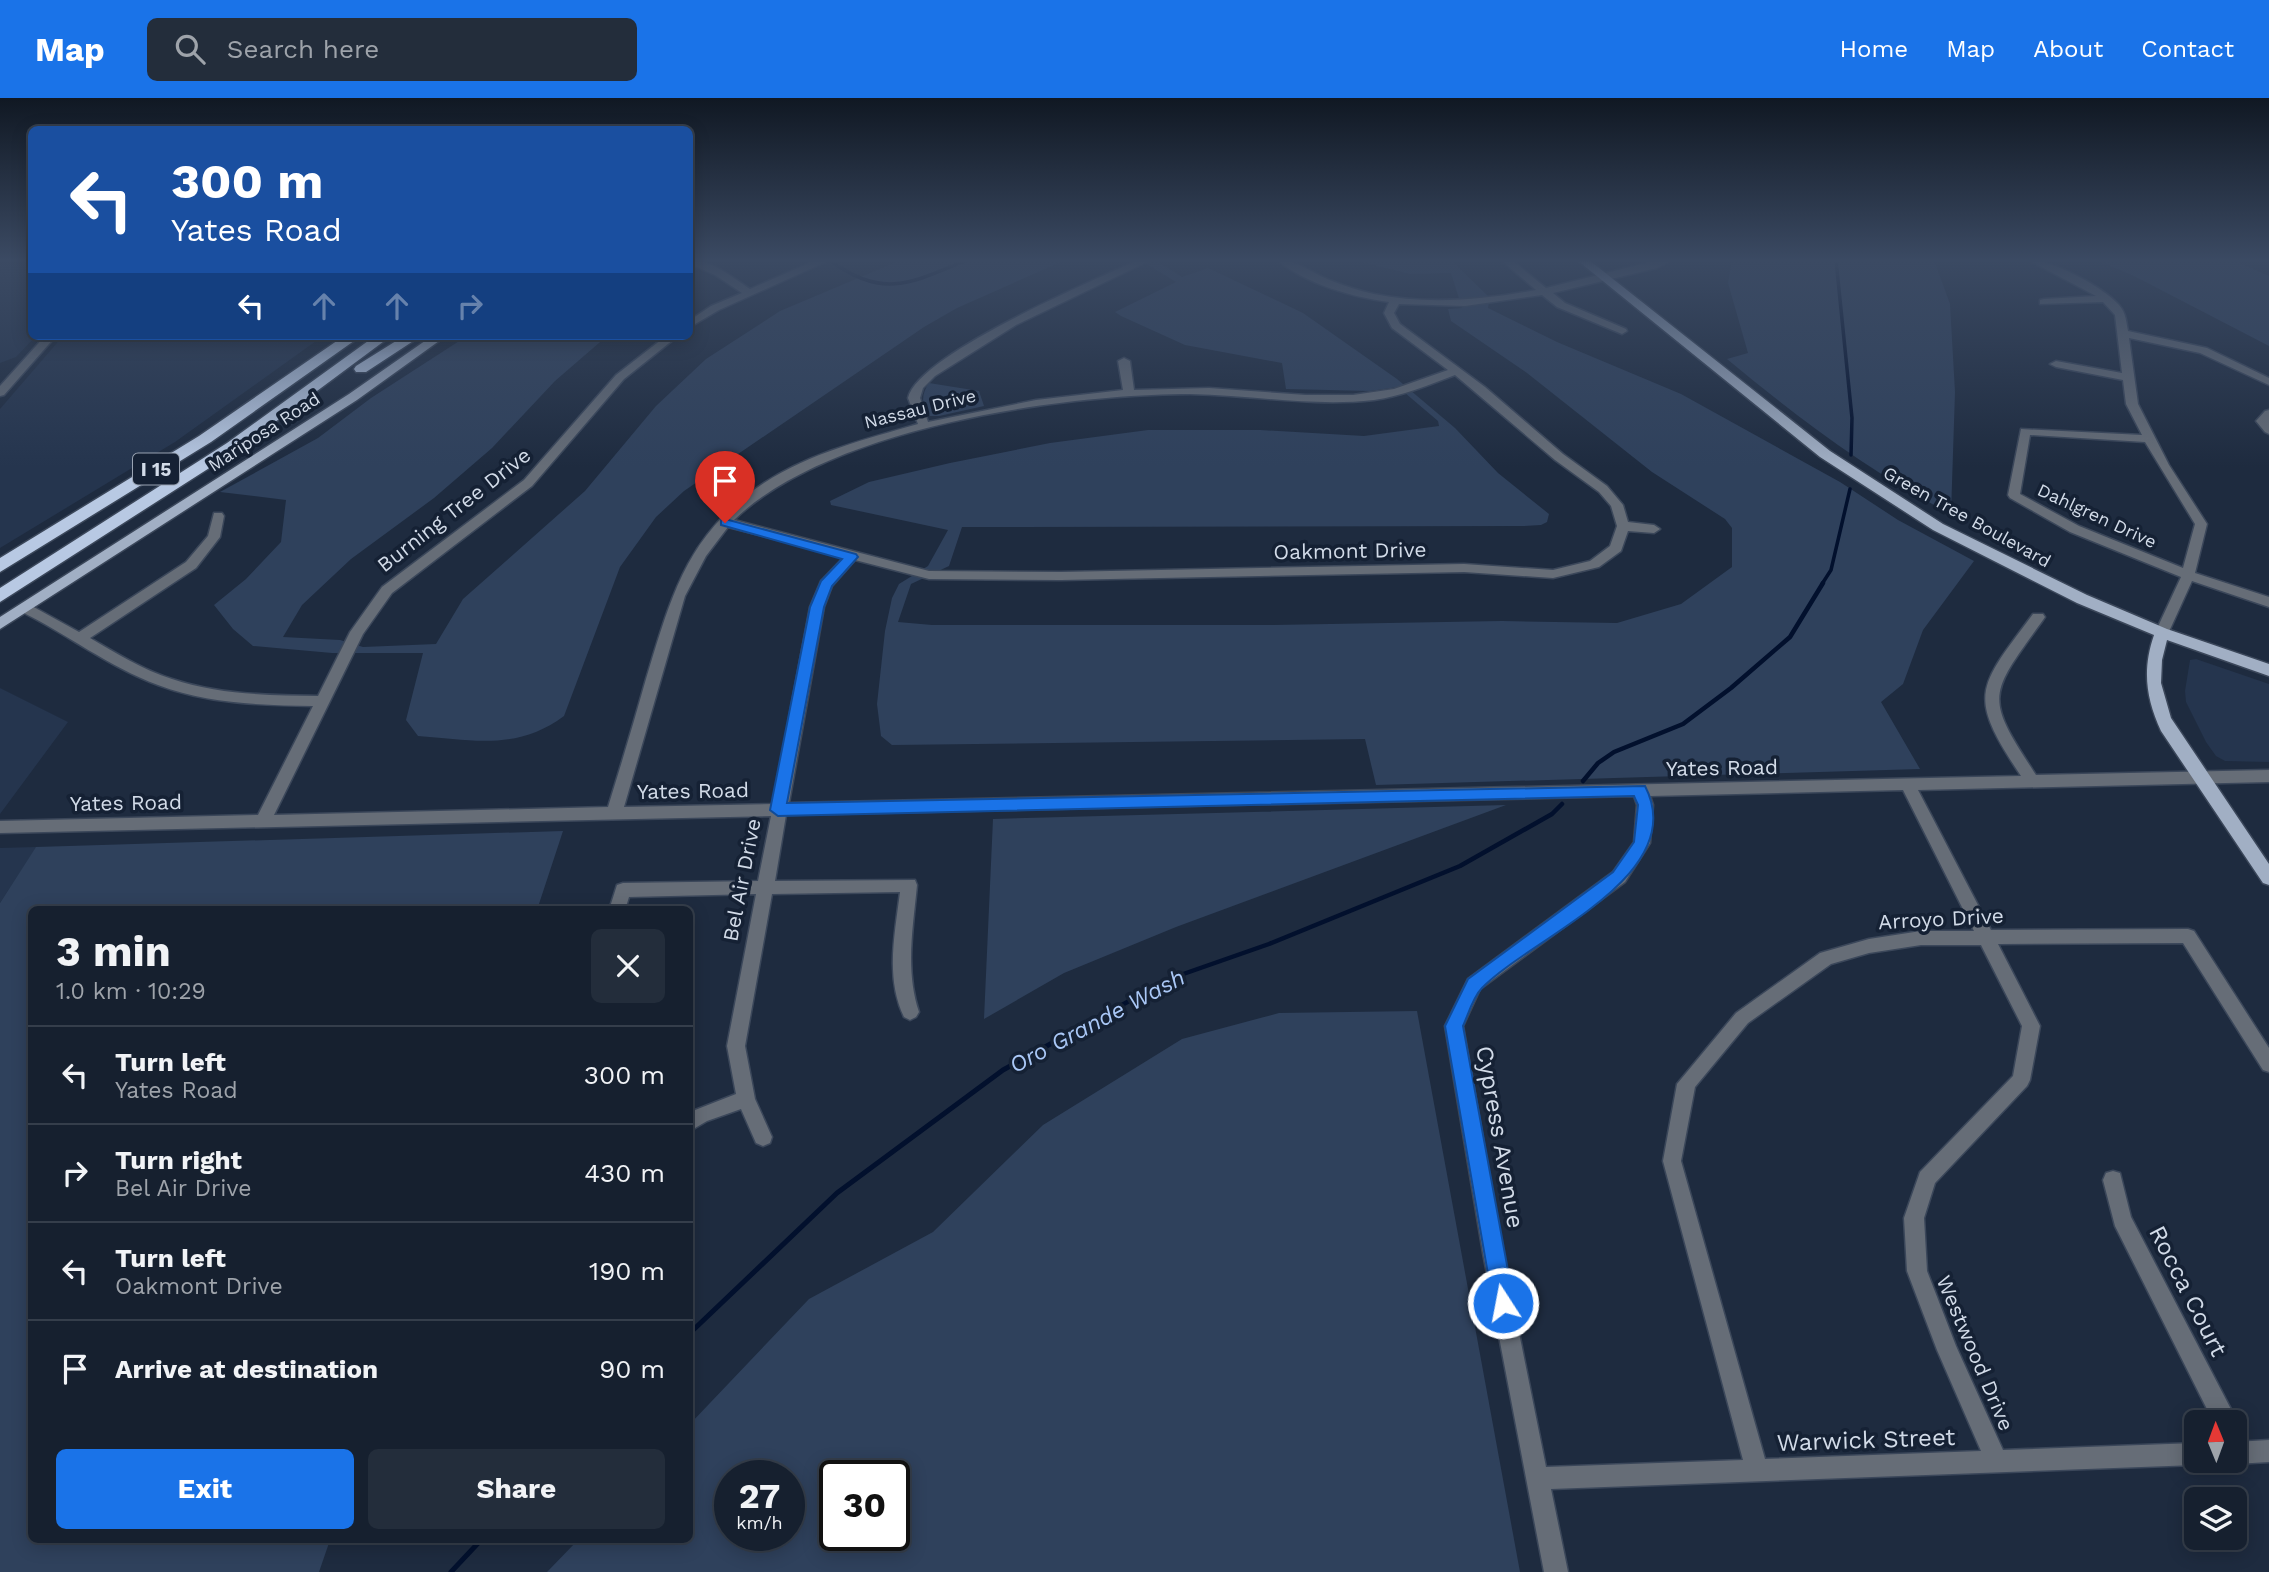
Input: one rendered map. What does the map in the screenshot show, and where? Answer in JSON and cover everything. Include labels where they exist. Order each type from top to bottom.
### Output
[{"type":"highway","name":"I 15","points":[[0,566],[205,439],[348,340]]},
{"type":"highway","name":"I 15","points":[[0,596],[233,446],[379,340]]},
{"type":"highway","points":[[233,446],[407,340]]},
{"type":"main road","name":"Green Tree Boulevard","points":[[1668,329],[1825,454],[1938,527],[2042,581],[2162,633],[2269,670]]},
{"type":"main road","name":"Mariposa Road","points":[[0,624],[353,397],[434,340]]},
{"type":"main road","points":[[2162,633],[2152,669],[2157,706],[2169,731],[2269,878]]},
{"type":"street","points":[[925,426],[916,411],[913,397],[921,382],[1003,329]]},
{"type":"street","points":[[1400,329],[1505,409],[1559,457],[1602,489],[1617,505],[1623,526],[1654,529]]},
{"type":"street","points":[[1616,329],[1622,331]]},
{"type":"street","points":[[2122,329],[2132,404],[2163,465],[2201,524],[2188,575],[2162,633]]},
{"type":"street","points":[[2123,333],[2203,350],[2269,382]]},
{"type":"street","points":[[0,393],[47,340]]},
{"type":"street","name":"Burning Tree Drive","points":[[262,821],[366,616],[387,590],[528,483],[620,377],[668,340]]},
{"type":"street","points":[[1124,361],[1129,393]]},
{"type":"street","points":[[2056,364],[2127,377]]},
{"type":"street","name":"Nassau Drive","points":[[614,813],[678,596],[699,554],[753,496],[795,471],[846,449],[925,426],[1064,398],[1188,391],[1374,397],[1406,390],[1456,371]]},
{"type":"street","points":[[1,373],[18,373]]},
{"type":"street","points":[[2269,413],[2262,421],[2269,430]]},
{"type":"street","name":"Dahlgren Drive","points":[[2151,439],[2025,431],[2014,495],[2045,515],[2188,575]]},
{"type":"street","points":[[81,637],[191,565],[208,549],[214,537],[218,516]]},
{"type":"street","name":"Oakmont Drive","points":[[725,523],[929,575],[1061,576],[1464,568],[1553,574],[1594,564],[1616,548],[1623,526]]},
{"type":"street","name":"Bel Air Drive","points":[[763,1137],[746,1099],[736,1045],[817,607],[826,584],[851,557]]},
{"type":"street","points":[[2188,575],[2269,602]]},
{"type":"street","points":[[25,608],[142,673],[180,688],[217,696],[322,701]]},
{"type":"street","points":[[2032,781],[1999,726],[1990,700],[2003,669],[2038,617]]},
{"type":"street","name":"Yates Road","points":[[0,827],[2269,776]]},
{"type":"street","name":"Westwood Drive","points":[[1908,785],[2031,1026],[2021,1080],[1927,1178],[1914,1218],[1917,1271],[1947,1350],[1997,1461]]},
{"type":"street","name":"Cypress Avenue","points":[[1556,1572],[1493,1253],[1454,1026],[1474,984],[1619,877],[1642,843],[1646,805],[1640,790]]},
{"type":"street","points":[[618,906],[623,890],[909,885],[901,968],[902,993],[910,1012]]},
{"type":"street","name":"Arroyo Drive","points":[[1757,1470],[1672,1161],[1686,1084],[1742,1018],[1826,958],[1869,946],[1921,938],[2188,936],[2269,1064]]},
{"type":"street","points":[[693,1121],[701,1115],[746,1099]]},
{"type":"street","name":"Rocca Court","points":[[2113,1180],[2122,1219],[2219,1410]]},
{"type":"street","points":[[2247,1450],[2269,1451]]},
{"type":"street","name":"Warwick Street","points":[[1539,1478],[2184,1454]]},
{"type":"shaded area","points":[[0,329],[28,329],[28,340],[32,340],[16,357],[0,363]]},
{"type":"shaded area","points":[[753,329],[921,329],[684,491],[656,517],[620,567],[564,716],[546,727],[512,739],[494,741],[418,736],[406,720],[423,653],[332,653],[253,646],[233,629],[214,605],[246,579],[281,542],[286,500],[220,492],[318,438],[371,398],[461,340],[602,340],[555,381],[492,448],[434,498],[351,559],[302,605],[283,637],[340,640],[363,647],[436,644],[463,599],[585,491],[656,406],[706,359]]},
{"type":"shaded area","points":[[1149,329],[1325,329],[1397,379],[1455,428],[1498,473],[1549,514],[1547,522],[1524,526],[962,527],[949,566],[911,584],[898,622],[932,625],[1273,625],[1502,621],[1617,623],[1681,604],[1732,567],[1732,528],[1725,519],[1652,472],[1527,373],[1462,329],[1530,329],[1681,394],[1840,482],[1898,520],[1974,561],[1923,630],[1903,684],[1881,702],[1920,769],[1376,785],[1365,739],[892,745],[881,736],[877,704],[885,631],[892,598],[899,584],[928,566],[948,530],[831,505],[830,501],[869,482],[950,463],[1050,443],[1148,430],[1260,430],[1364,436],[1439,426],[1438,421],[1398,387],[1370,391],[1286,389],[1282,363],[1185,345]]},
{"type":"shaded area","points":[[1741,329],[1951,329],[1955,392],[1951,514],[1891,480],[1835,443],[1727,359],[1748,353]]},
{"type":"shaded area","points":[[2236,329],[2269,329],[2269,346]]},
{"type":"shaded area","points":[[60,340],[317,340],[175,442],[0,548],[0,409]]},
{"type":"shaded area","points":[[929,383],[979,391],[984,406],[930,416],[923,400]]},
{"type":"shaded area","points":[[2196,659],[2269,684],[2269,762],[2225,761],[2216,756],[2206,742],[2186,702],[2190,660]]},
{"type":"shaded area","points":[[0,688],[68,722],[0,814]]},
{"type":"shaded area","points":[[1506,805],[1176,927],[1064,973],[984,1019],[993,819]]},
{"type":"shaded area","points":[[563,831],[538,906],[28,906],[28,1543],[329,1543],[319,1572],[0,1572],[0,903],[36,847]]},
{"type":"shaded area","points":[[0,848],[36,848],[0,903]]},
{"type":"shaded area","points":[[1417,1011],[1520,1572],[547,1572],[575,1543],[693,1543],[693,1421],[809,1299],[933,1232],[1043,1125],[1182,1039],[1279,1013]]},
{"type":"waterway","name":"Oro Grande Wash","points":[[1843,329],[1852,418],[1851,455]]},
{"type":"waterway","name":"Oro Grande Wash","points":[[1822,584],[1831,570],[1850,489]]},
{"type":"waterway","name":"Oro Grande Wash","points":[[1583,781],[1598,763],[1614,752],[1683,724],[1731,688],[1790,637],[1823,583]]},
{"type":"waterway","name":"Oro Grande Wash","points":[[1111,1011],[1169,979],[1269,944],[1460,866],[1552,814],[1562,804]]},
{"type":"waterway","name":"Oro Grande Wash","points":[[693,1330],[837,1193],[1003,1070],[1114,1009]]},
{"type":"waterway","name":"Oro Grande Wash","points":[[451,1572],[478,1543]]},
{"type":"route","points":[[725,523],[851,557],[826,584],[817,607],[778,810],[1640,790],[1646,805],[1642,843],[1619,877],[1474,984],[1454,1026],[1503,1303]]}]
